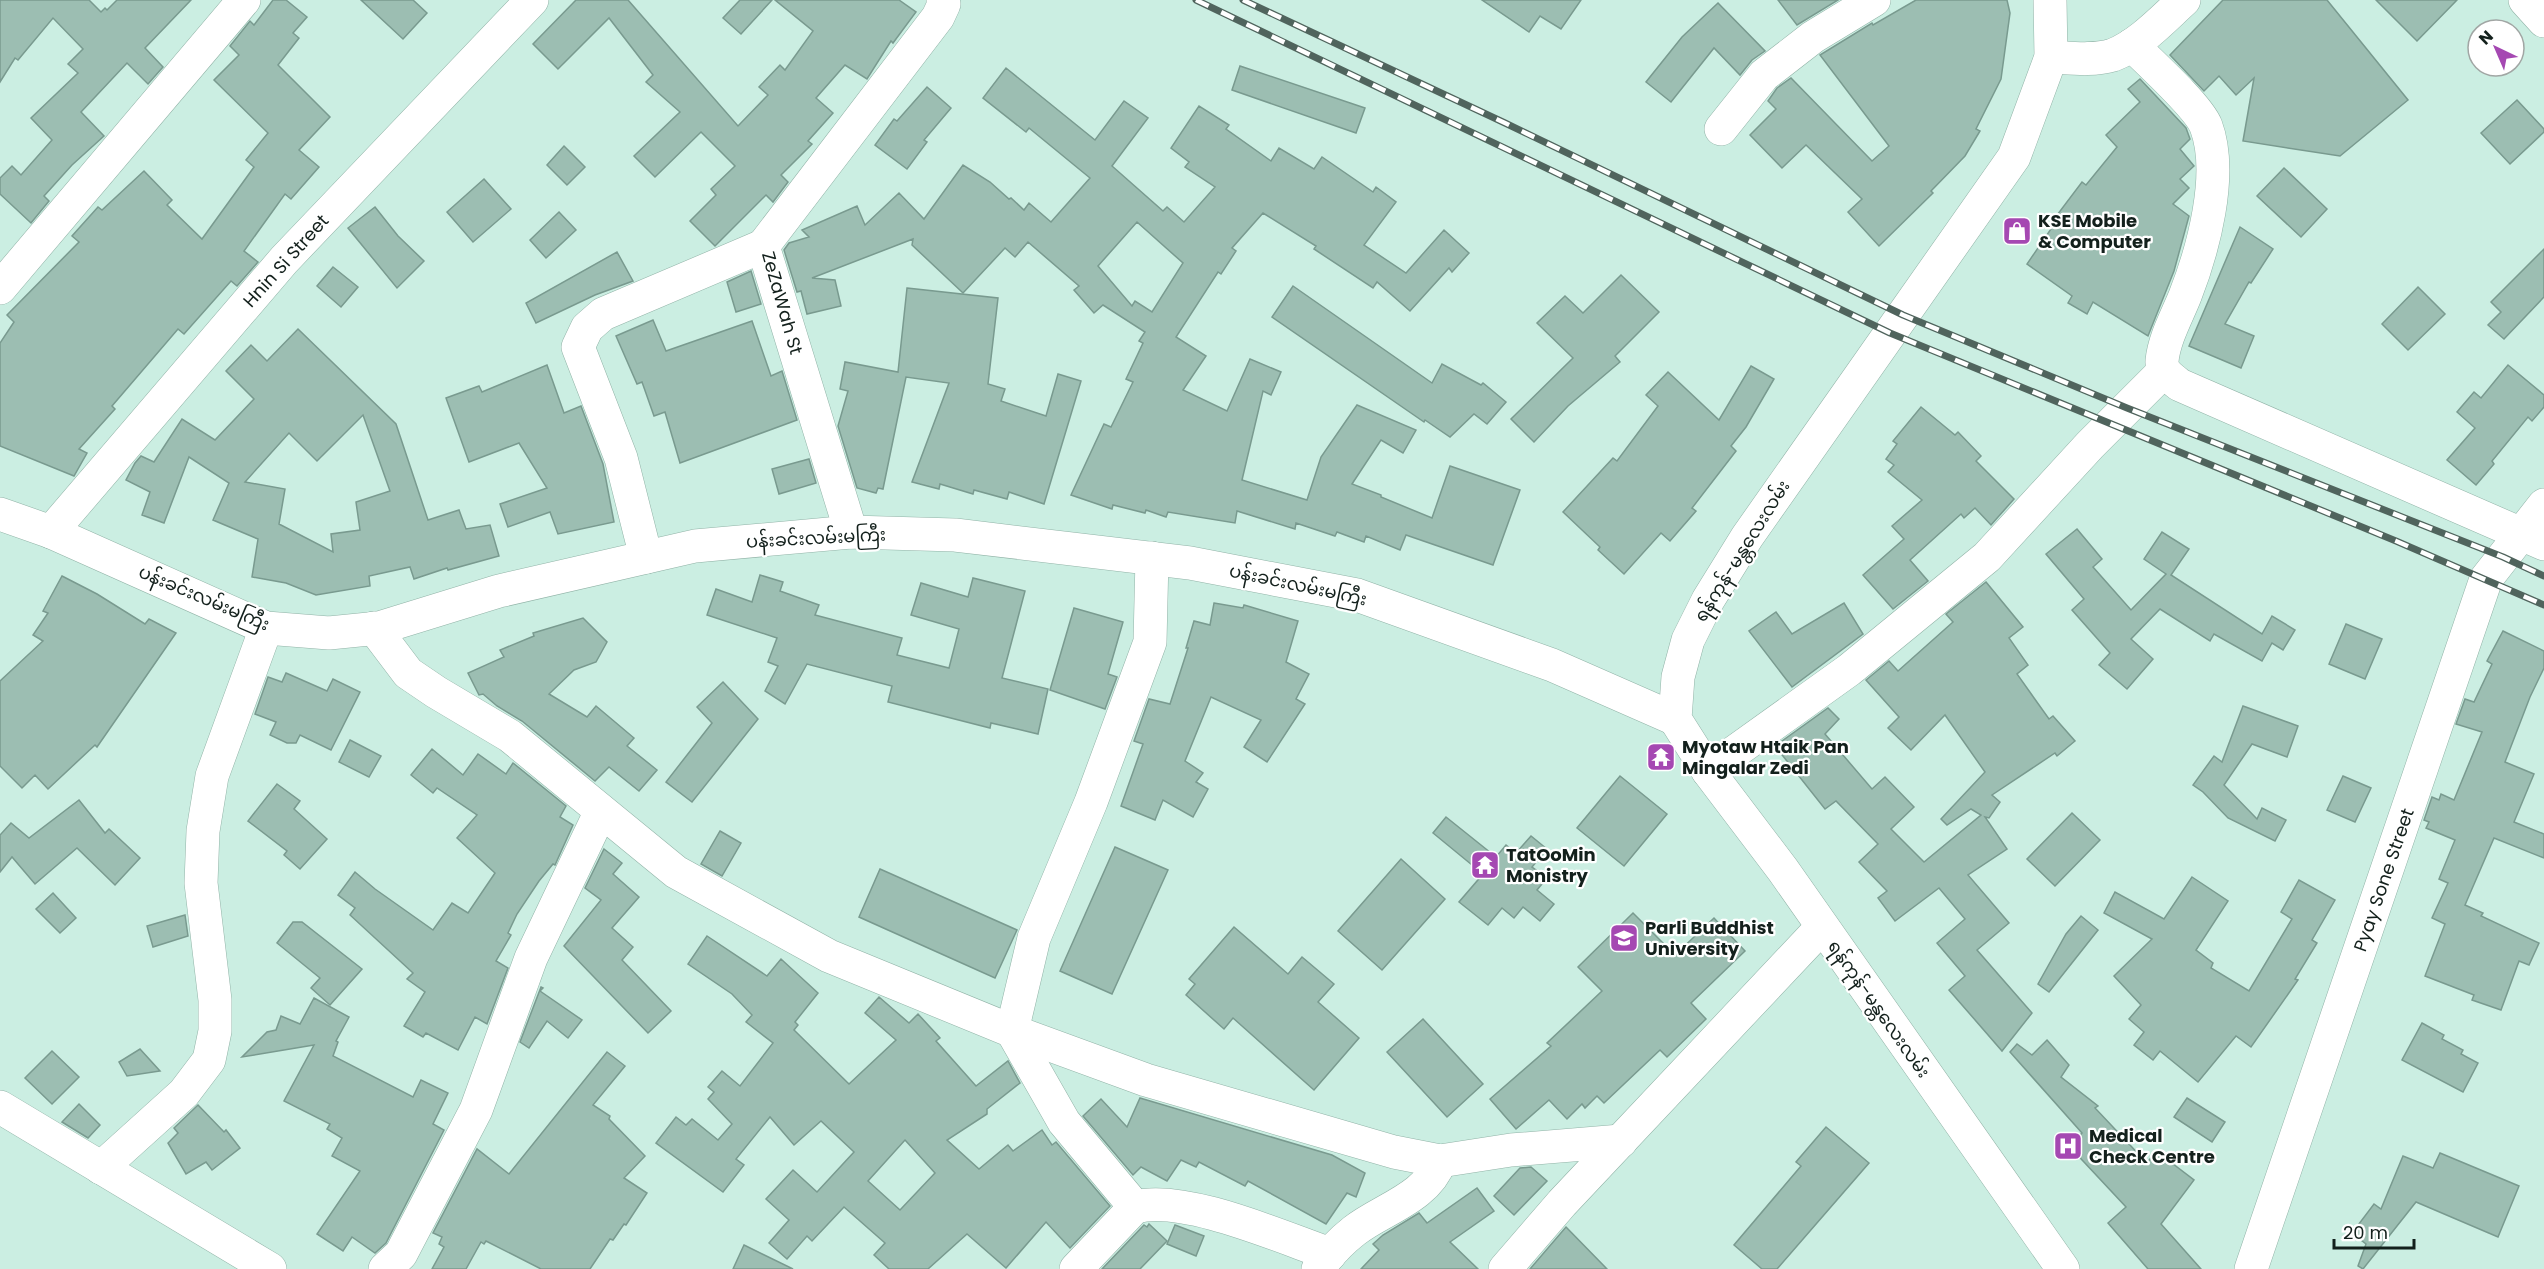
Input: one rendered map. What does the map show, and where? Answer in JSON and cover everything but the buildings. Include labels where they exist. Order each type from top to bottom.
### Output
[{"type":"street","points":[[0,288],[244,0]]},
{"type":"street","name":"Hnin Si Street","points":[[51,532],[284,260],[532,0]]},
{"type":"street","points":[[1721,129],[1764,75],[1813,37],[1874,0]]},
{"type":"street","name":"ရန်ကုန်-မန္တလေးလမ်း","points":[[2050,0],[2051,57],[2014,157],[1747,537],[1708,600],[1688,640],[1678,677],[1675,719],[1708,771],[1784,870],[2062,1269]]},
{"type":"street","points":[[2051,57],[2086,59],[2111,55],[2132,45],[2184,0]]},
{"type":"street","points":[[2525,0],[2544,21]]},
{"type":"street","name":"ZeZaWah St","points":[[851,532],[763,246],[941,9]]},
{"type":"street","points":[[2132,45],[2183,97],[2205,124],[2212,154],[2210,201],[2195,270],[2168,339],[2162,362],[2164,371],[2180,385],[2533,539]]},
{"type":"street","points":[[646,558],[621,458],[578,346],[587,328],[603,314],[763,246]]},
{"type":"street","points":[[1708,771],[1848,670],[1987,557],[2090,445],[2164,371]]},
{"type":"street","name":"Pyay Sone Street","points":[[2251,1269],[2486,579],[2533,539],[2544,505]]},
{"type":"street","name":"ပန်းခင်းလမ်းမကြီး","points":[[0,514],[51,532],[266,628],[329,633],[374,628],[499,591],[695,546],[851,532],[955,535],[1190,562],[1357,595],[1552,665],[1675,719]]},
{"type":"street","points":[[1135,1207],[1064,1122],[1012,1031],[1034,938],[1091,802],[1150,642],[1152,558]]},
{"type":"street","points":[[101,1168],[184,1093],[209,1060],[215,1031],[215,1000],[201,883],[203,831],[212,776],[266,628]]},
{"type":"street","points":[[374,628],[408,673],[453,703],[510,736],[676,872],[829,956],[1012,1031],[1146,1080],[1394,1152],[1440,1161],[1512,1150],[1621,1141]]},
{"type":"street","points":[[385,1269],[401,1254],[476,1110],[531,958],[601,812]]},
{"type":"street","points":[[1505,1269],[1562,1203],[1822,927]]},
{"type":"street","points":[[0,1107],[270,1269]]},
{"type":"street","points":[[1076,1269],[1135,1207],[1161,1204],[1201,1210],[1324,1261],[1352,1232],[1422,1188],[1435,1174],[1440,1161]]},
{"type":"railway","points":[[1196,0],[1890,333],[2396,541],[2544,605]]},
{"type":"railway","points":[[1243,0],[1505,123],[1903,315],[2127,408],[2503,557],[2544,576]]},
{"type":"place","name":"KSE Mobile & Computer","points":[[2017,231]]},
{"type":"place","name":"Myotaw Htaik Pan Mingalar Zedi","points":[[1661,757]]},
{"type":"place","name":"TatOoMin Monistry","points":[[1485,865]]},
{"type":"place","name":"Parli Buddhist University","points":[[1624,938]]},
{"type":"place","name":"Medical Check Centre","points":[[2068,1146]]}]
